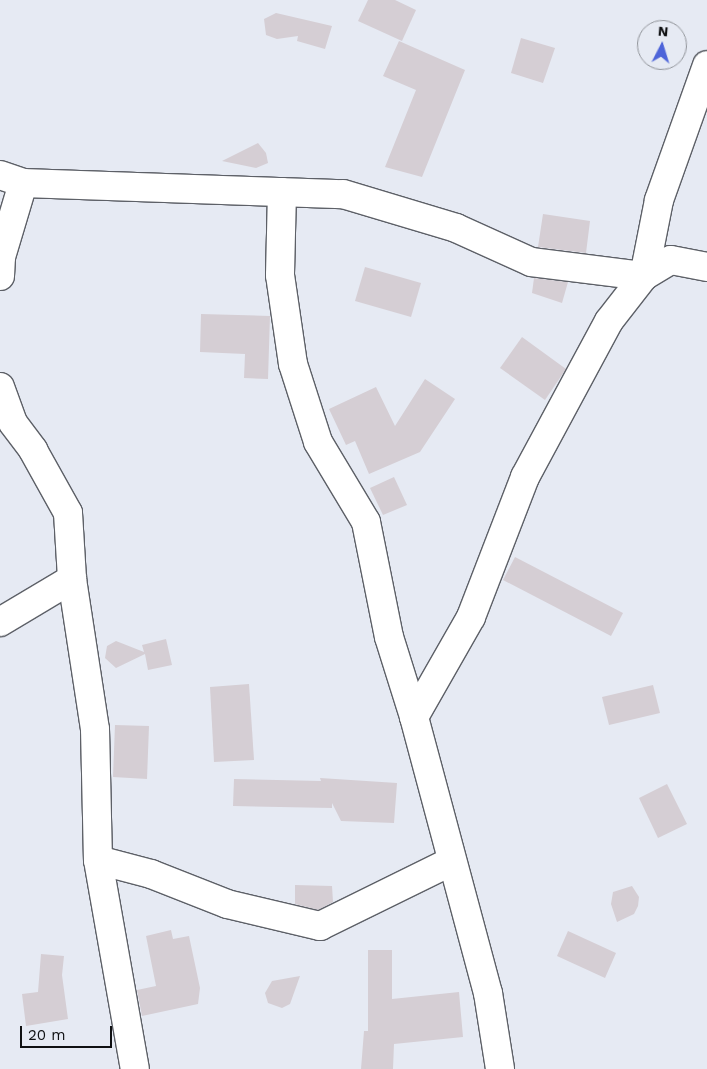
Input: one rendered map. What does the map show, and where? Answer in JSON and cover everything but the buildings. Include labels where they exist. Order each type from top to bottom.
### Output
[{"type":"street","points":[[644,276],[659,200],[707,65]]},
{"type":"street","points":[[0,276],[12,179],[343,194],[456,228],[531,262],[644,276]]},
{"type":"street","points":[[282,192],[280,274],[293,364],[318,442],[366,522],[389,637],[414,717],[488,993],[500,1069]]},
{"type":"street","points":[[414,717],[471,617],[525,478],[609,321],[644,276],[671,260],[707,267]]},
{"type":"street","points":[[0,387],[13,423],[33,450],[68,512],[72,579],[95,729],[98,860],[135,1069]]},
{"type":"street","points":[[0,622],[72,579]]},
{"type":"street","points":[[98,860],[151,874],[227,904],[320,926],[452,861]]}]
